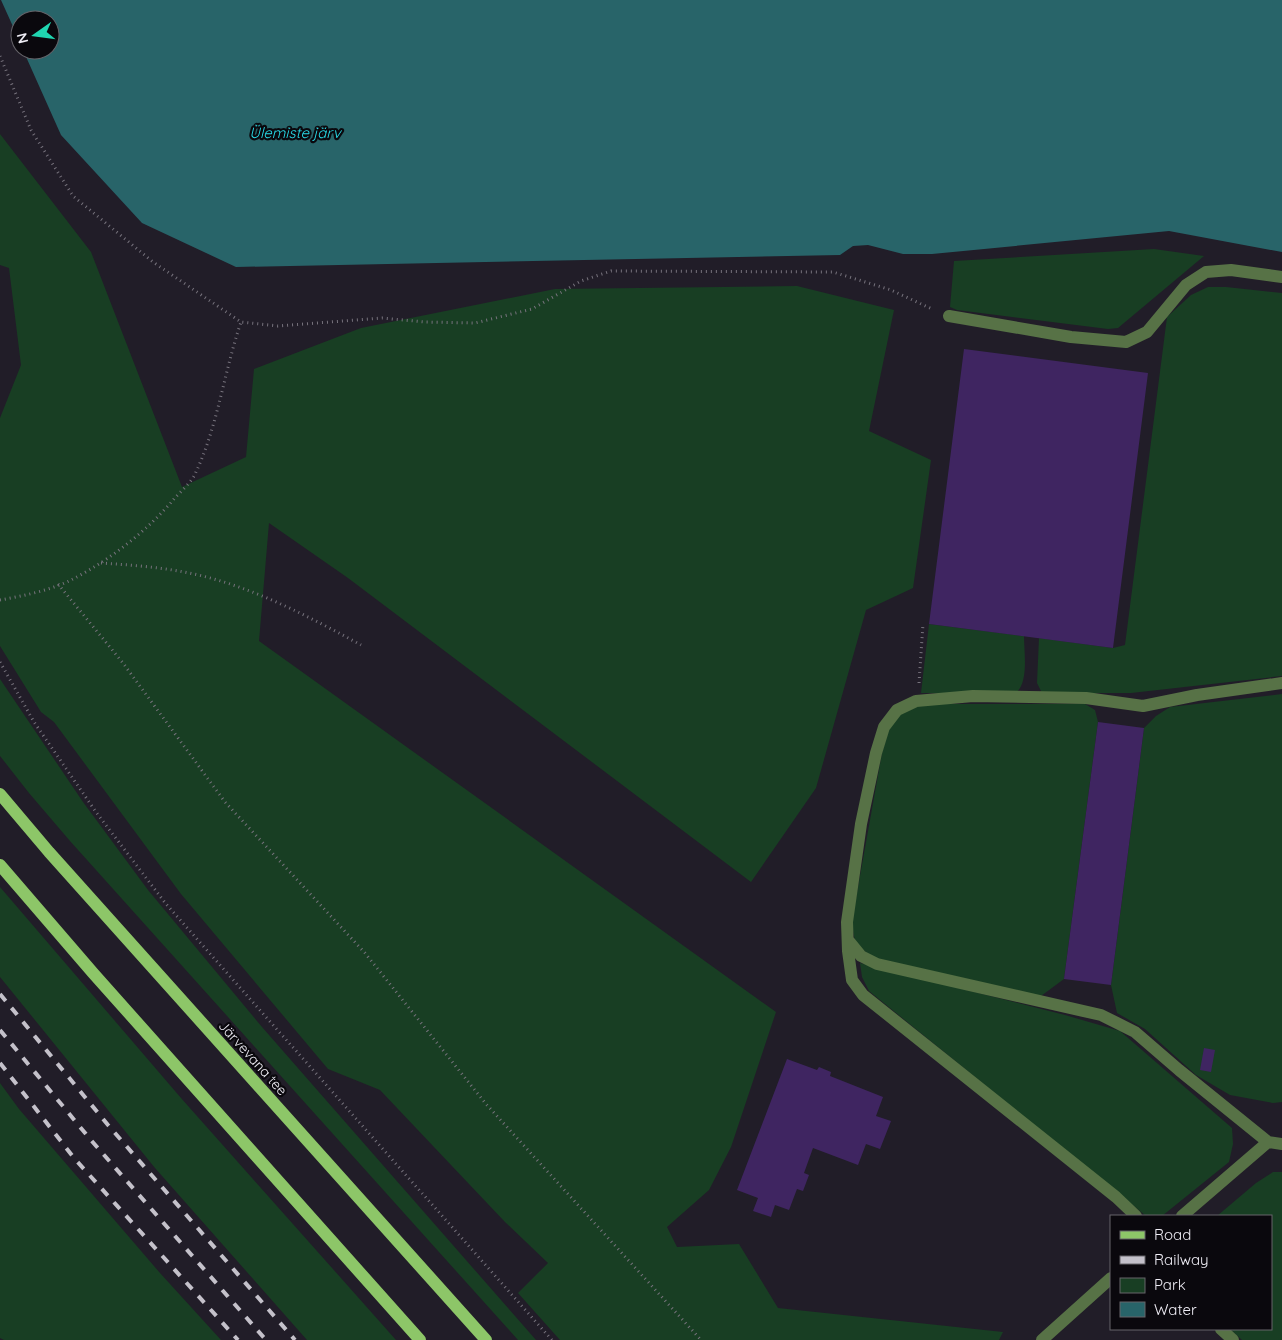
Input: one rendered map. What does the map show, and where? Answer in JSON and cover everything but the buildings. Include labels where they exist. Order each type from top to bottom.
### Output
[{"type":"main road","name":"Järvevana tee","points":[[0,794],[49,852],[486,1340]]},
{"type":"main road","points":[[0,865],[93,973],[420,1340]]},
{"type":"lane","points":[[949,316],[1071,337],[1126,342],[1147,332],[1186,285],[1206,272],[1231,270],[1282,277]]},
{"type":"lane","points":[[1135,1215],[1116,1197],[863,995],[852,980],[847,922],[861,824],[876,753],[884,727],[897,710],[916,701],[973,696],[1086,698],[1144,706],[1197,695],[1282,683]]},
{"type":"lane","points":[[848,940],[861,956],[877,964],[1101,1015],[1135,1032],[1268,1142],[1282,1144]]},
{"type":"lane","points":[[1183,1215],[1268,1142]]},
{"type":"lane","points":[[1042,1340],[1110,1279]]},
{"type":"lane","points":[[1222,1330],[1233,1340]]},
{"type":"path","points":[[0,56],[31,130],[73,196],[153,262],[241,322],[278,326],[382,318],[475,324],[532,309],[581,281],[611,271],[672,270],[833,272],[891,290],[949,316]]},
{"type":"path","points":[[0,600],[22,597],[72,579],[101,562],[155,521],[196,474],[212,428],[231,349],[241,322]]},
{"type":"path","points":[[101,562],[189,573],[230,584],[307,616],[361,645]]},
{"type":"path","points":[[58,584],[123,663],[225,802],[365,953],[486,1104],[701,1340]]},
{"type":"path","points":[[919,688],[923,624]]},
{"type":"path","points":[[0,662],[34,722],[96,812],[166,904],[552,1340]]},
{"type":"green space","points":[[0,134],[91,252],[182,487],[246,457],[254,369],[361,328],[555,289],[797,286],[894,310],[869,431],[931,460],[913,588],[866,610],[816,788],[751,882],[348,578],[269,523],[259,641],[776,1012],[731,1147],[709,1190],[667,1227],[677,1247],[739,1244],[778,1308],[1003,1332],[999,1340],[560,1340],[518,1293],[548,1263],[505,1222],[380,1090],[328,1069],[181,894],[54,722],[41,712],[0,646],[0,418],[21,365],[9,268],[0,265]]},
{"type":"green space","points":[[1154,249],[1204,256],[1118,328],[1108,329],[957,310],[950,307],[954,261]]},
{"type":"green space","points":[[1208,287],[1282,293],[1282,676],[1131,693],[1042,693],[1037,683],[1039,638],[1113,648],[1125,645],[1167,317],[1191,295]]},
{"type":"green space","points":[[929,624],[1024,636],[1025,666],[1023,682],[1020,688],[1016,693],[921,693]]},
{"type":"green space","points":[[0,679],[83,802],[148,890],[262,1027],[536,1340],[518,1340],[29,793],[0,756]]},
{"type":"green space","points":[[1282,694],[1282,1102],[1273,1103],[1230,1095],[1196,1075],[1145,1029],[1117,1013],[1111,985],[1144,728],[1156,716],[1170,707]]},
{"type":"green space","points":[[919,704],[1085,704],[1095,710],[1098,722],[1064,979],[1041,996],[876,959],[859,946],[854,937],[853,915],[882,753],[889,729],[901,711]]},
{"type":"green space","points":[[0,887],[181,1098],[396,1340],[307,1340],[155,1168],[0,977]]},
{"type":"green space","points":[[860,963],[1065,1015],[1120,1031],[1232,1128],[1233,1144],[1229,1162],[1163,1215],[1145,1215],[869,991],[862,977]]},
{"type":"green space","points":[[0,1083],[19,1109],[160,1273],[221,1340],[4,1340],[0,1338]]},
{"type":"green space","points":[[1273,1172],[1282,1172],[1282,1340],[1242,1340],[1231,1330],[1272,1330],[1272,1215],[1218,1215],[1256,1183]]},
{"type":"water","name":"Ülemiste järv","points":[[1,0],[1282,0],[1282,252],[1169,231],[932,254],[903,254],[868,245],[853,246],[840,255],[236,267],[142,223],[61,135],[27,60],[60,60],[60,10],[10,10],[10,20]]},
{"type":"railway","points":[[0,994],[108,1125],[295,1340]]},
{"type":"railway","points":[[0,1030],[90,1139],[266,1340]]},
{"type":"railway","points":[[0,1063],[74,1158],[238,1340]]}]
